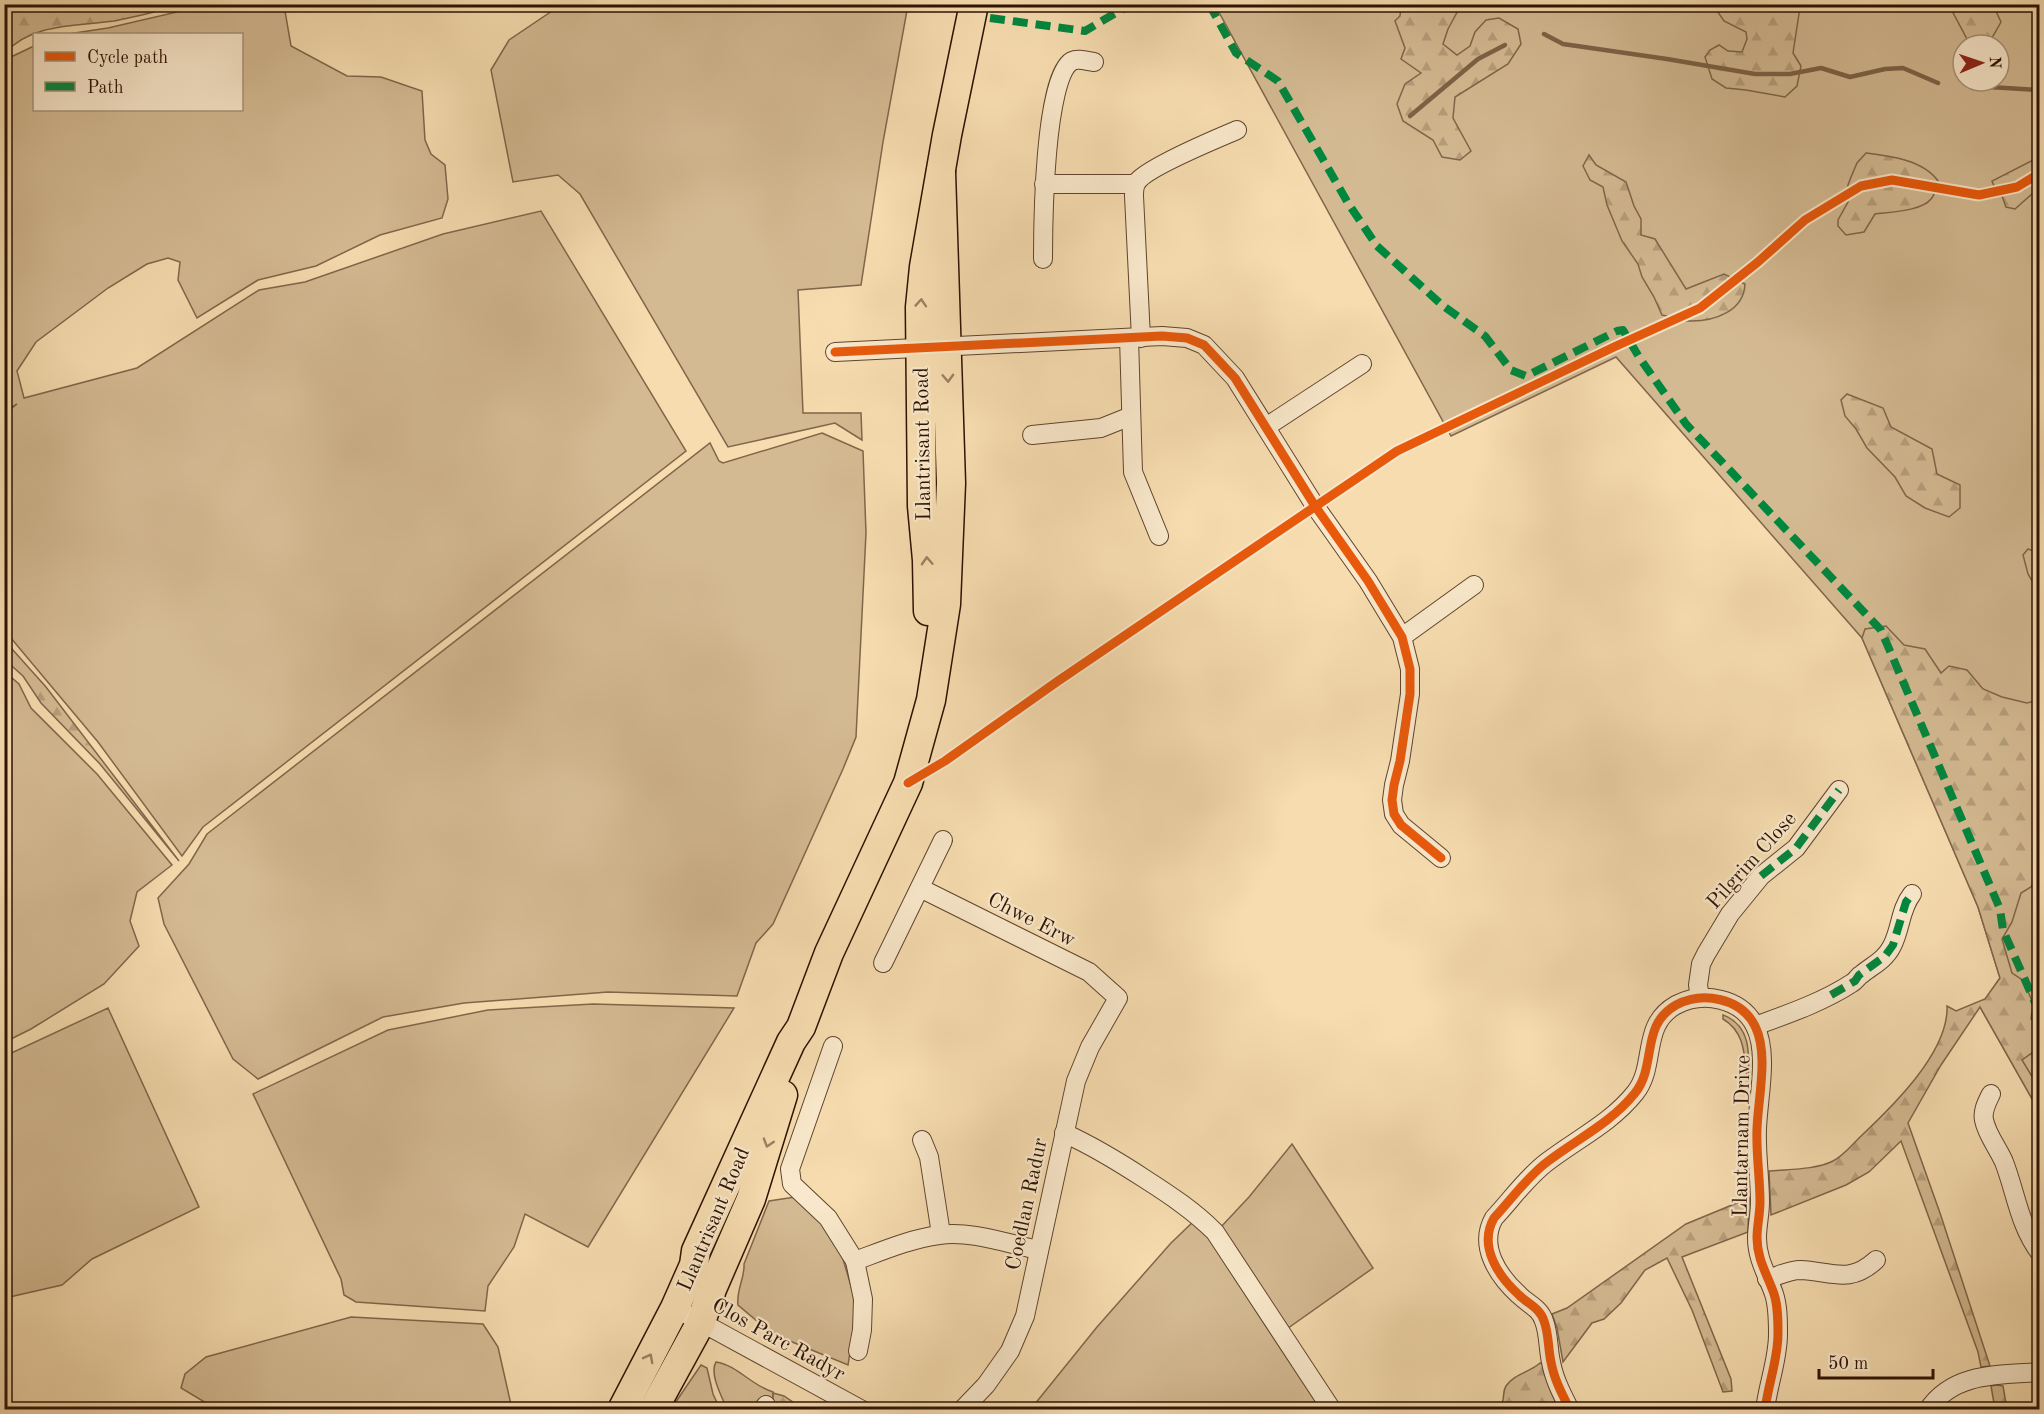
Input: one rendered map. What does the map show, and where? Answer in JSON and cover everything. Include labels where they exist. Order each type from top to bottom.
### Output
[{"type":"main road","name":"Llantrisant Road","points":[[934,682],[922,506],[920,307],[924,267],[974,4]]},
{"type":"main road","name":"Llantrisant Road","points":[[622,1410],[675,1308],[694,1265],[696,1251],[791,1042],[801,1027],[829,953],[908,783],[926,721],[946,604],[951,483],[941,172]]},
{"type":"main road","name":"Llantrisant Road","points":[[653,1410],[701,1322],[712,1289],[751,1199],[800,1046],[801,1027]]},
{"type":"street","points":[[1043,259],[1044,184],[1049,133],[1060,78],[1066,66],[1073,61],[1094,62]]},
{"type":"street","points":[[1159,536],[1133,472],[1131,416],[1135,338],[1135,184],[1142,177],[1177,157],[1237,130]]},
{"type":"street","points":[[1044,184],[1135,184]]},
{"type":"street","points":[[836,352],[1135,338],[1187,338],[1204,345],[1235,378],[1315,507],[1368,581],[1402,637],[1410,669],[1410,694],[1392,800],[1394,814],[1401,825],[1441,858]]},
{"type":"street","points":[[1266,427],[1362,364]]},
{"type":"street","points":[[1032,435],[1101,428],[1131,416]]},
{"type":"street","points":[[1402,637],[1474,585]]},
{"type":"street","name":"Pilgrim Close","points":[[1700,998],[1698,985],[1701,964],[1724,923],[1761,876],[1796,848],[1839,790]]},
{"type":"street","points":[[883,963],[943,840]]},
{"type":"street","name":"Chwe Erw","points":[[920,888],[1089,972],[1118,998]]},
{"type":"street","points":[[1755,1026],[1831,995],[1855,981],[1859,975],[1877,964],[1893,945],[1906,902],[1912,894]]},
{"type":"street","name":"Llantarnam Drive","points":[[1700,998],[1709,997],[1735,1005],[1743,1011],[1755,1026],[1761,1049],[1757,1131],[1760,1213],[1758,1244],[1760,1262],[1777,1305],[1778,1335],[1777,1353],[1765,1410]]},
{"type":"street","name":"Coedlan Radur","points":[[962,1410],[986,1385],[1010,1351],[1025,1316],[1076,1081],[1090,1047],[1118,998]]},
{"type":"street","points":[[1569,1410],[1554,1376],[1545,1322],[1541,1313],[1509,1285],[1498,1271],[1488,1247],[1490,1227],[1494,1218],[1536,1171],[1553,1157],[1598,1128],[1635,1092],[1644,1073],[1651,1038],[1662,1017],[1678,1005],[1700,998]]},
{"type":"street","points":[[833,1046],[790,1169],[792,1184],[828,1218],[855,1261],[864,1299],[858,1351]]},
{"type":"street","points":[[1991,1094],[1983,1117],[1986,1129],[2003,1161],[2026,1231],[2040,1252]]},
{"type":"street","points":[[1064,1132],[1095,1148],[1175,1198],[1208,1224],[1332,1410]]},
{"type":"street","points":[[922,1140],[929,1157],[941,1234]]},
{"type":"street","points":[[855,1261],[915,1240],[941,1234],[974,1236],[1039,1250]]},
{"type":"street","points":[[1767,1279],[1800,1270],[1842,1276],[1851,1275],[1867,1268],[1876,1260]]},
{"type":"street","name":"Clos Parc Radyr","points":[[675,1308],[862,1410]]},
{"type":"street","points":[[1928,1410],[1937,1397],[1959,1383],[1988,1376],[2040,1372]]},
{"type":"green space","points":[[5,4],[183,4],[114,21],[70,25],[33,33],[5,53]]},
{"type":"green space","points":[[1796,4],[1800,7],[1793,53],[1801,66],[1797,86],[1785,97],[1726,88],[1712,79],[1705,57],[1710,50],[1719,45],[1728,51],[1742,52],[1747,39],[1746,32],[1724,21],[1713,5]]},
{"type":"green space","points":[[190,5],[284,5],[291,46],[347,76],[381,77],[422,91],[425,140],[431,154],[445,165],[448,199],[442,218],[380,235],[316,266],[258,280],[197,318],[178,280],[180,262],[168,258],[147,264],[108,288],[36,342],[17,371],[24,398],[137,368],[259,290],[305,282],[443,234],[541,211],[686,451],[203,827],[182,856],[98,742],[5,631],[5,414],[17,404],[5,411],[4,64],[13,56],[33,46],[33,111],[243,111],[243,33],[75,33],[108,28],[190,9]]},
{"type":"green space","points":[[561,5],[908,5],[883,142],[861,285],[798,290],[803,413],[861,413],[862,440],[835,423],[728,447],[580,194],[558,175],[513,182],[491,70],[509,40]]},
{"type":"green space","points":[[1215,5],[2039,5],[2039,1111],[1980,1007],[2000,978],[1978,907],[1862,638],[1616,357],[1451,436]]},
{"type":"green space","points":[[1401,5],[1461,5],[1443,44],[1457,55],[1470,46],[1475,32],[1486,20],[1499,18],[1518,29],[1521,44],[1508,64],[1455,97],[1453,118],[1471,151],[1460,160],[1442,157],[1433,140],[1403,121],[1397,104],[1405,84],[1421,73],[1401,59],[1405,48],[1395,21],[1400,16]]},
{"type":"green space","points":[[1949,5],[1993,5],[2001,22],[1995,33],[1964,33]]},
{"type":"green space","points":[[1866,153],[1905,160],[1924,168],[1938,181],[1934,195],[1927,203],[1905,210],[1875,214],[1864,232],[1846,235],[1838,226],[1838,220],[1848,202],[1848,185],[1851,177],[1857,163]]},
{"type":"green space","points":[[1589,155],[1596,165],[1626,182],[1641,219],[1641,235],[1655,239],[1686,289],[1724,274],[1745,284],[1740,301],[1734,308],[1727,313],[1700,321],[1662,315],[1642,277],[1638,264],[1622,241],[1607,205],[1603,187],[1590,180],[1583,166]]},
{"type":"green space","points":[[2039,157],[2039,191],[2015,209],[2006,207],[2002,196],[2008,186],[1994,186],[1992,181]]},
{"type":"green space","points":[[1847,394],[1883,408],[1891,427],[1932,449],[1937,474],[1960,485],[1960,508],[1949,517],[1925,508],[1906,496],[1895,477],[1867,448],[1845,416],[1841,400]]},
{"type":"green space","points":[[822,433],[863,451],[866,533],[856,737],[773,924],[756,943],[737,996],[608,992],[464,1003],[383,1017],[258,1079],[233,1059],[164,924],[158,898],[189,864],[207,834],[710,443],[719,461],[723,463]]},
{"type":"green space","points":[[2028,549],[2039,553],[2039,593],[2028,574],[2023,555]]},
{"type":"green space","points":[[1886,626],[1904,645],[1925,649],[1941,673],[1949,666],[1967,670],[1983,689],[2002,697],[2027,703],[2039,700],[2039,871],[2031,887],[2021,893],[2012,922],[2002,939],[2012,973],[2024,981],[2033,1004],[2031,1019],[2039,1027],[2039,1048],[2022,1060],[2039,1088],[2039,1111],[1980,1007],[1941,1065],[1908,1123],[1990,1366],[1981,1367],[1978,1352],[1901,1141],[1869,1172],[1846,1185],[1771,1215],[1769,1171],[1818,1166],[1840,1156],[1902,1094],[1929,1060],[1939,1042],[1945,1024],[1947,1006],[1956,1011],[1985,999],[2000,978],[1978,907],[1862,638],[1865,629]]},
{"type":"green space","points":[[4,640],[46,687],[179,861],[100,764],[41,703],[23,676],[5,660]]},
{"type":"green space","points":[[5,672],[19,684],[31,708],[97,774],[172,865],[137,892],[130,921],[139,946],[104,984],[31,1029],[5,1042]]},
{"type":"green space","points":[[593,1004],[734,1008],[588,1247],[525,1214],[514,1247],[488,1286],[485,1311],[356,1302],[344,1295],[341,1279],[253,1094],[388,1030],[488,1010]]},
{"type":"green space","points":[[108,1008],[199,1207],[92,1259],[62,1285],[5,1298],[5,1056]]},
{"type":"green space","points":[[1723,1015],[1733,1020],[1744,1035],[1748,1054],[1748,1084],[1740,1039],[1731,1025],[1723,1019]]},
{"type":"green space","points":[[1292,1144],[1373,1268],[1284,1331],[1219,1229],[1249,1197]]},
{"type":"green space","points":[[795,1197],[817,1217],[840,1249],[857,1306],[848,1365],[785,1339],[764,1327],[738,1305],[744,1264],[769,1201]]},
{"type":"green space","points":[[1749,1198],[1748,1232],[1682,1257],[1731,1379],[1732,1391],[1723,1392],[1692,1310],[1667,1258],[1645,1270],[1621,1303],[1604,1319],[1592,1323],[1563,1362],[1552,1314],[1567,1308],[1686,1224]]},
{"type":"green space","points":[[1195,1220],[1213,1236],[1326,1410],[1030,1410],[1097,1327],[1171,1243]]},
{"type":"green space","points":[[351,1317],[483,1324],[498,1347],[512,1409],[216,1409],[181,1388],[185,1374],[206,1357]]},
{"type":"green space","points":[[716,1362],[731,1367],[773,1392],[773,1402],[756,1409],[727,1409],[715,1379]]},
{"type":"green space","points":[[1540,1363],[1545,1365],[1559,1398],[1539,1409],[1498,1410],[1509,1382]]},
{"type":"green space","points":[[701,1365],[707,1368],[713,1394],[720,1409],[671,1409]]},
{"type":"green space","points":[[1991,1386],[2003,1386],[2007,1409],[1995,1409]]},
{"type":"green space","points":[[773,1393],[784,1396],[803,1409],[783,1409],[773,1402]]},
{"type":"waterway","points":[[1544,34],[1563,44],[1755,74],[1790,74],[1821,68],[1850,77],[1885,69],[1903,68],[1938,83]]},
{"type":"waterway","points":[[1410,116],[1478,59],[1505,45]]},
{"type":"waterway","points":[[2011,88],[2040,90]]},
{"type":"marked path","points":[[990,18],[1085,31],[1131,4]]},
{"type":"marked path","points":[[1209,4],[1236,53],[1278,81],[1348,203],[1377,246],[1442,305],[1485,336],[1511,370],[1526,376],[1623,330],[1686,424],[1881,630],[2000,909],[2003,930],[2040,1014]]},
{"type":"marked path","points":[[1761,876],[1796,848],[1839,790]]},
{"type":"marked path","points":[[1831,995],[1855,981],[1859,975],[1885,956],[1893,945],[1906,902],[1912,894]]},
{"type":"marked path","points":[[762,1410],[766,1405]]},
{"type":"cycle path","points":[[908,783],[945,761],[1058,681],[1397,451],[1700,308],[1758,262],[1805,220],[1861,186],[1892,180],[1979,195],[2017,187],[2040,173]]},
{"type":"cycle path","points":[[835,352],[1162,336],[1187,338],[1204,345],[1235,378],[1315,506],[1368,581],[1402,637],[1410,669],[1410,694],[1394,785],[1392,800],[1394,814],[1401,825],[1441,858]]},
{"type":"cycle path","points":[[1570,1410],[1554,1374],[1547,1331],[1542,1317],[1537,1309],[1511,1287],[1498,1270],[1489,1250],[1490,1229],[1494,1218],[1540,1168],[1605,1122],[1626,1104],[1642,1082],[1658,1023],[1665,1013],[1676,1005],[1698,998],[1720,1000],[1741,1009],[1749,1016],[1759,1037],[1762,1076],[1757,1129],[1760,1202],[1757,1246],[1778,1313],[1778,1344],[1765,1410]]}]
